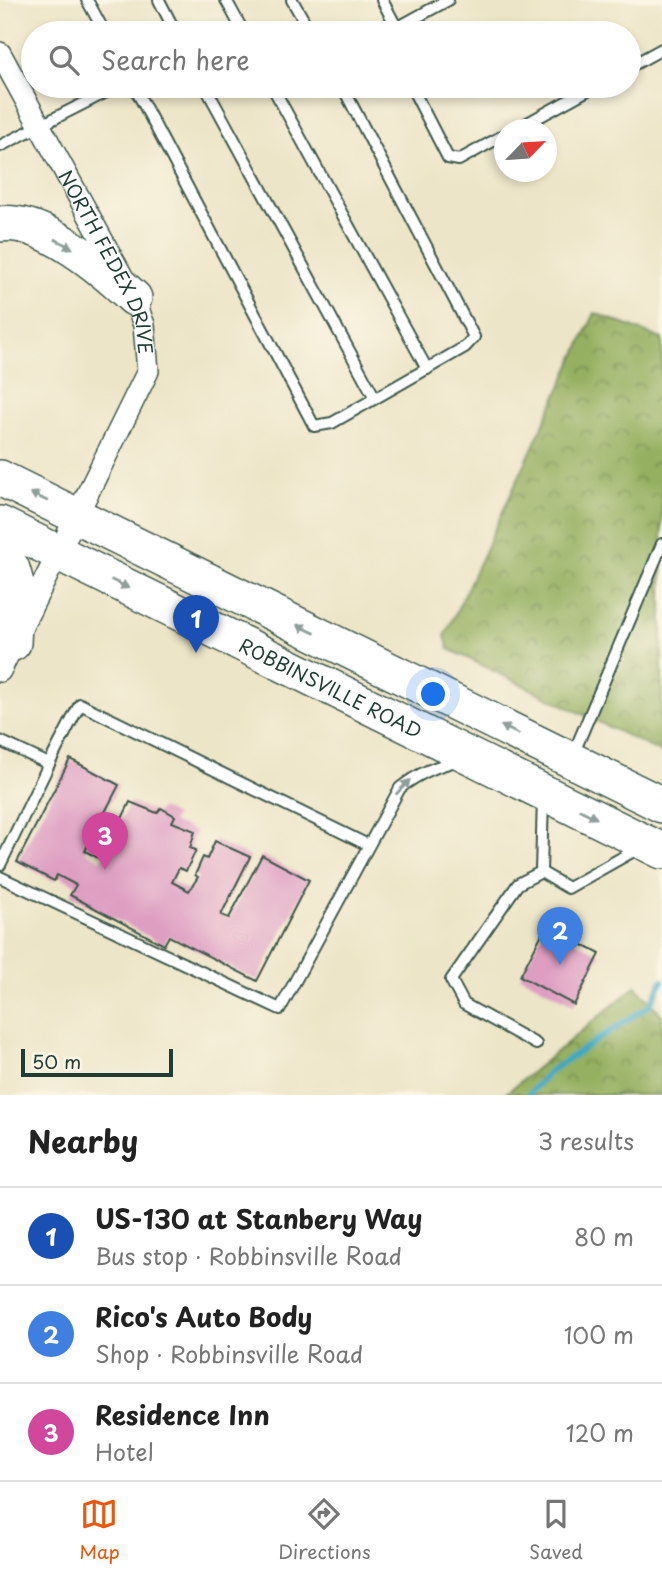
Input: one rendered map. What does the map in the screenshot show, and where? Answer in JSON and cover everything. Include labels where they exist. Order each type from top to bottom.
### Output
[{"type":"highway","points":[[0,224],[29,227],[57,239],[106,272],[134,298]]},
{"type":"highway","name":"ROBBINSVILLE ROAD","points":[[0,478],[662,805]]},
{"type":"highway","name":"ROBBINSVILLE ROAD","points":[[0,524],[654,847]]},
{"type":"highway","points":[[0,547],[16,583],[7,657]]},
{"type":"street","name":"NORTH FEDEX DRIVE","points":[[0,53],[21,90]]},
{"type":"street","name":"NORTH FEDEX DRIVE","points":[[7,657],[148,371],[144,325],[134,298],[26,98]]},
{"type":"lane","points":[[87,0],[98,21]]},
{"type":"lane","points":[[159,0],[170,21]]},
{"type":"lane","points":[[226,0],[237,21]]},
{"type":"lane","points":[[292,0],[301,21]]},
{"type":"lane","points":[[383,0],[392,21]]},
{"type":"lane","points":[[413,21],[448,0]]},
{"type":"lane","points":[[641,61],[662,49]]},
{"type":"lane","points":[[0,146],[94,98]]},
{"type":"lane","points":[[140,98],[314,426],[332,423],[465,347],[474,337],[348,98]]},
{"type":"lane","points":[[212,98],[375,398]]},
{"type":"lane","points":[[279,98],[427,369]]},
{"type":"lane","points":[[417,98],[448,158],[459,160],[494,141]]},
{"type":"lane","points":[[535,119],[573,98]]},
{"type":"lane","points":[[571,761],[662,544]]},
{"type":"lane","points":[[0,865],[80,704],[368,845]]},
{"type":"lane","points":[[0,741],[49,764]]},
{"type":"lane","points":[[0,877],[280,1009],[400,788],[415,776],[440,765],[473,757]]},
{"type":"lane","points":[[541,872],[543,791]]},
{"type":"lane","points":[[541,872],[568,888],[654,847]]},
{"type":"lane","points":[[536,1044],[464,1004],[451,980],[518,884],[541,872]]},
{"type":"green space","points":[[595,313],[662,339],[662,753],[449,649],[445,636]]},
{"type":"green space","points":[[636,986],[662,1015],[662,1095],[504,1095]]},
{"type":"building","points":[[70,759],[119,785],[85,851],[102,860],[130,802],[157,813],[161,808],[175,816],[172,822],[195,831],[190,848],[196,850],[186,871],[179,868],[172,882],[189,891],[198,877],[195,875],[203,857],[207,859],[215,841],[250,857],[221,915],[229,918],[262,855],[309,880],[257,981],[169,936],[164,945],[70,895],[76,885],[57,875],[54,881],[17,862]]},
{"type":"building","points":[[546,926],[600,954],[574,1005],[520,976]]},
{"type":"waterway","points":[[528,1095],[550,1071],[650,1005],[662,981]]},
{"type":"place","name":"US-130 at Stanbery Way","points":[[196,653]]},
{"type":"place","name":"Residence Inn","points":[[105,870]]},
{"type":"place","name":"Rico's Auto Body","points":[[560,965]]}]
